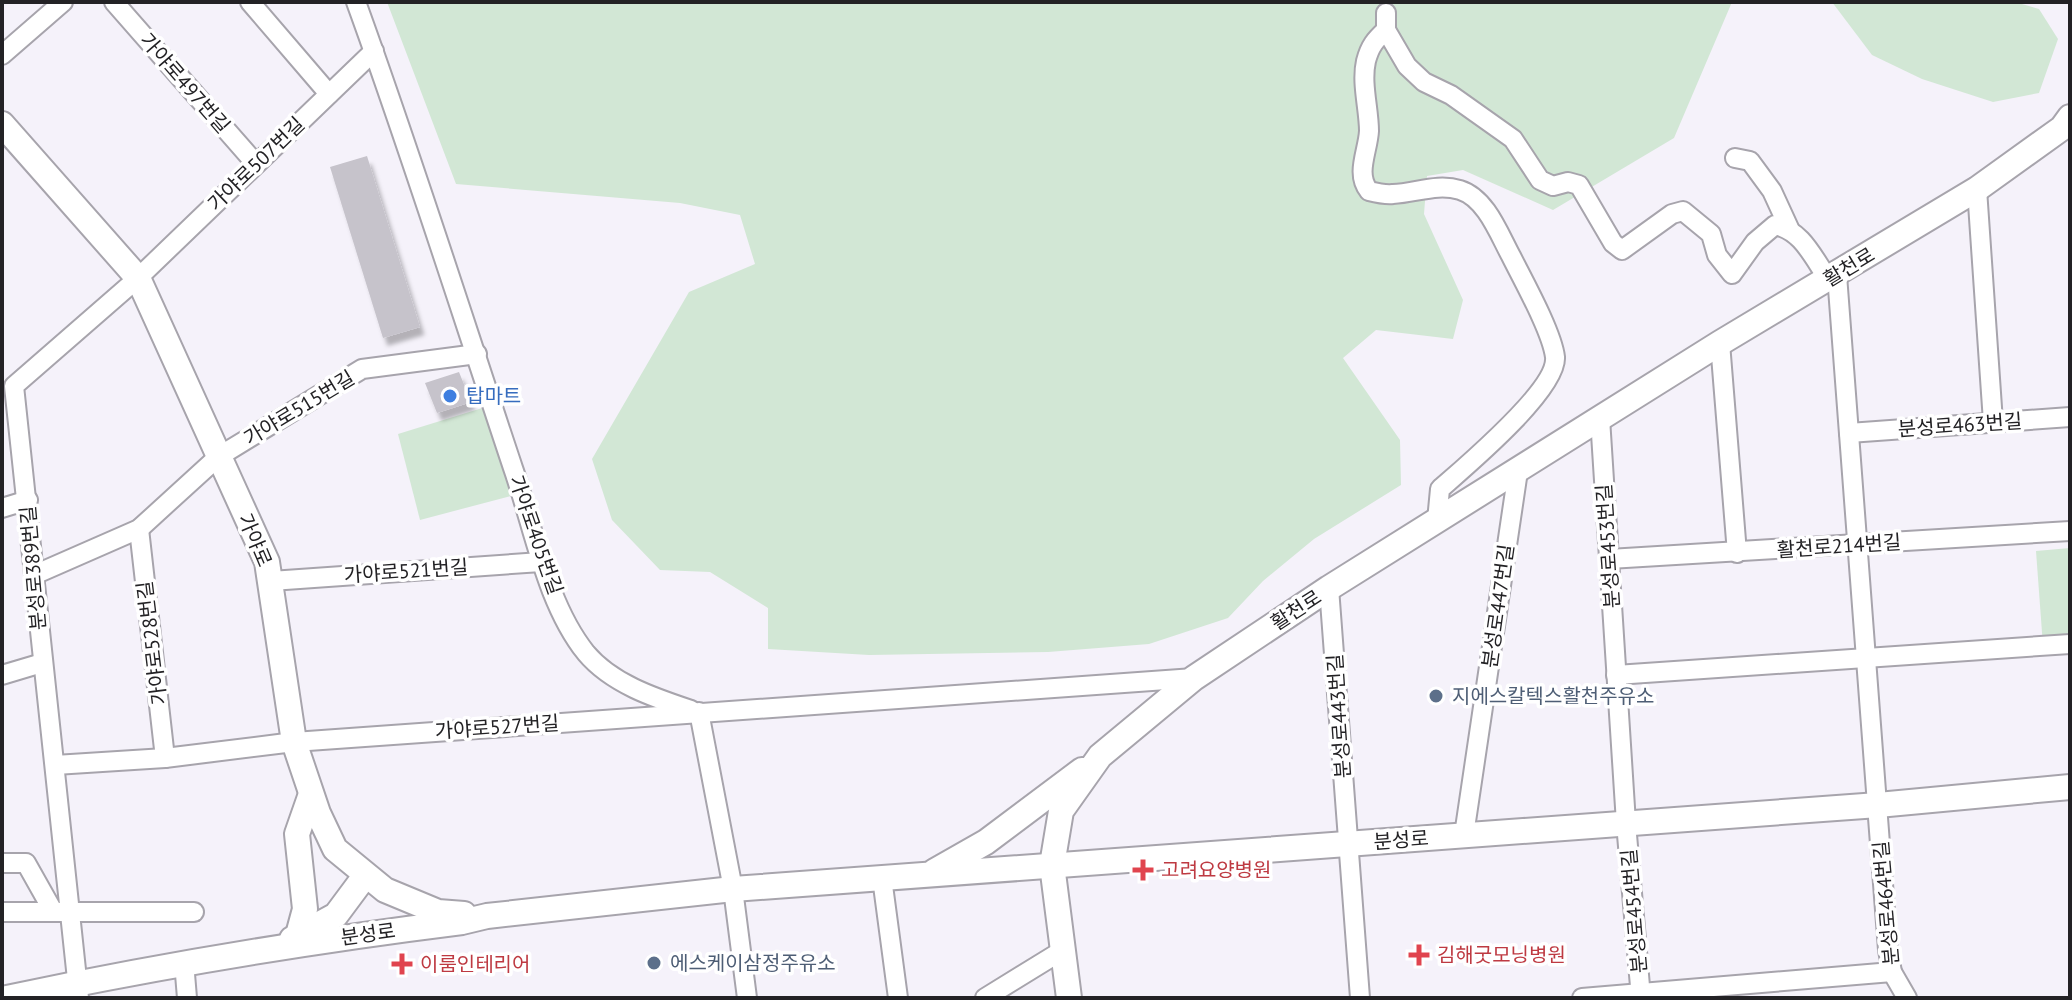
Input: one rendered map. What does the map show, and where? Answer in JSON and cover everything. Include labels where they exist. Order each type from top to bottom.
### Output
[{"type":"main road","name":"가야로","points":[[2,124],[138,278],[267,562],[294,742],[311,794],[335,849],[385,890],[438,912],[487,916]]},
{"type":"main road","name":"활천로","points":[[1069,998],[1052,865],[1061,811],[1100,756],[1194,678],[1329,588],[1720,343],[1977,189],[2067,129]]},
{"type":"main road","points":[[928,875],[986,842],[1100,756]]},
{"type":"main road","name":"분성로","points":[[7,998],[78,990],[184,962],[276,947],[487,916],[733,889],[1878,805],[2070,787]]},
{"type":"main road","points":[[298,935],[305,909],[297,834],[311,794]]},
{"type":"main road","points":[[276,947],[336,915],[365,876]]},
{"type":"street","points":[[2,55],[63,2]]},
{"type":"street","name":"가야로497번길","points":[[114,2],[256,164]]},
{"type":"street","points":[[250,2],[329,94]]},
{"type":"street","name":"가야로405번길","points":[[356,2],[390,92],[477,354],[541,562],[572,634],[602,669],[650,696],[699,712],[1194,678]]},
{"type":"street","points":[[1437,521],[1440,489],[1524,411],[1552,375],[1555,358],[1519,272],[1481,204],[1462,190],[1438,187],[1391,195],[1369,191],[1362,183],[1363,154],[1369,134],[1365,66],[1372,44],[1386,22],[1407,66],[1424,82],[1451,95],[1513,139],[1540,180],[1553,186],[1568,182],[1579,185],[1613,243],[1622,250],[1672,214],[1683,211],[1711,234],[1717,255],[1732,274],[1755,242],[1775,225],[1789,228],[1798,235],[1833,277],[1849,433],[1878,805]]},
{"type":"street","name":"가야로507번길","points":[[138,278],[374,51]]},
{"type":"street","points":[[1735,158],[1750,161],[1772,191],[1789,228]]},
{"type":"street","points":[[1977,189],[1993,422]]},
{"type":"street","name":"분성로389번길","points":[[78,990],[61,912],[55,765],[42,663],[28,500],[8,379],[138,278]]},
{"type":"street","points":[[1720,343],[1737,553]]},
{"type":"street","name":"가야로515번길","points":[[34,575],[139,529],[218,457],[362,369],[477,354]]},
{"type":"street","name":"분성로463번길","points":[[1849,433],[2070,417]]},
{"type":"street","name":"분성로453번길","points":[[1600,418],[1626,823]]},
{"type":"street","name":"분성로447번길","points":[[1464,835],[1518,471]]},
{"type":"street","points":[[2,508],[28,500]]},
{"type":"street","name":"가야로528번길","points":[[139,529],[165,758]]},
{"type":"street","name":"활천로214번길","points":[[1609,559],[2070,531]]},
{"type":"street","name":"가야로521번길","points":[[271,581],[541,562]]},
{"type":"street","name":"분성로443번길","points":[[1329,588],[1360,998]]},
{"type":"street","points":[[1616,675],[2070,644]]},
{"type":"street","points":[[2,675],[42,663]]},
{"type":"street","points":[[699,712],[733,889],[747,998]]},
{"type":"street","name":"가야로527번길","points":[[294,742],[699,712]]},
{"type":"street","points":[[55,765],[165,758],[294,742]]},
{"type":"street","name":"분성로464번길","points":[[1878,805],[1892,972],[1907,998]]},
{"type":"street","name":"분성로454번길","points":[[1626,823],[1641,996]]},
{"type":"street","points":[[2,863],[26,863],[61,912]]},
{"type":"street","points":[[882,878],[898,998]]},
{"type":"street","points":[[2,912],[194,912]]},
{"type":"street","points":[[985,998],[1063,950]]},
{"type":"street","points":[[184,962],[187,998]]},
{"type":"street","points":[[1582,998],[1641,996],[1892,972]]},
{"type":"green space","points":[[387,2],[1732,2],[1674,138],[1553,210],[1463,170],[1427,176],[1424,214],[1463,300],[1453,339],[1376,330],[1343,358],[1400,440],[1401,485],[1314,539],[1263,581],[1228,618],[1149,644],[1048,652],[869,655],[768,649],[768,608],[710,572],[660,570],[612,520],[592,459],[689,292],[755,264],[740,215],[680,203],[456,184]]},
{"type":"green space","points":[[1832,2],[2015,2],[2039,9],[2058,39],[2039,93],[1993,102],[1922,79],[1872,55]]},
{"type":"green space","points":[[492,405],[522,493],[420,520],[398,434]]},
{"type":"green space","points":[[2070,548],[2070,644],[2043,646],[2036,551]]},
{"type":"building","points":[[367,156],[420,327],[383,338],[330,167]]},
{"type":"building","points":[[459,372],[471,402],[437,413],[425,383]]},
{"type":"place","name":"탑마트","points":[[450,396]]},
{"type":"place","name":"지에스칼텍스활천주유소","points":[[1436,696]]},
{"type":"place","name":"고려요양병원","points":[[1143,870]]},
{"type":"place","name":"김해굿모닝병원","points":[[1419,955]]},
{"type":"place","name":"에스케이삼정주유소","points":[[654,963]]},
{"type":"place","name":"이룸인테리어","points":[[402,964]]}]
